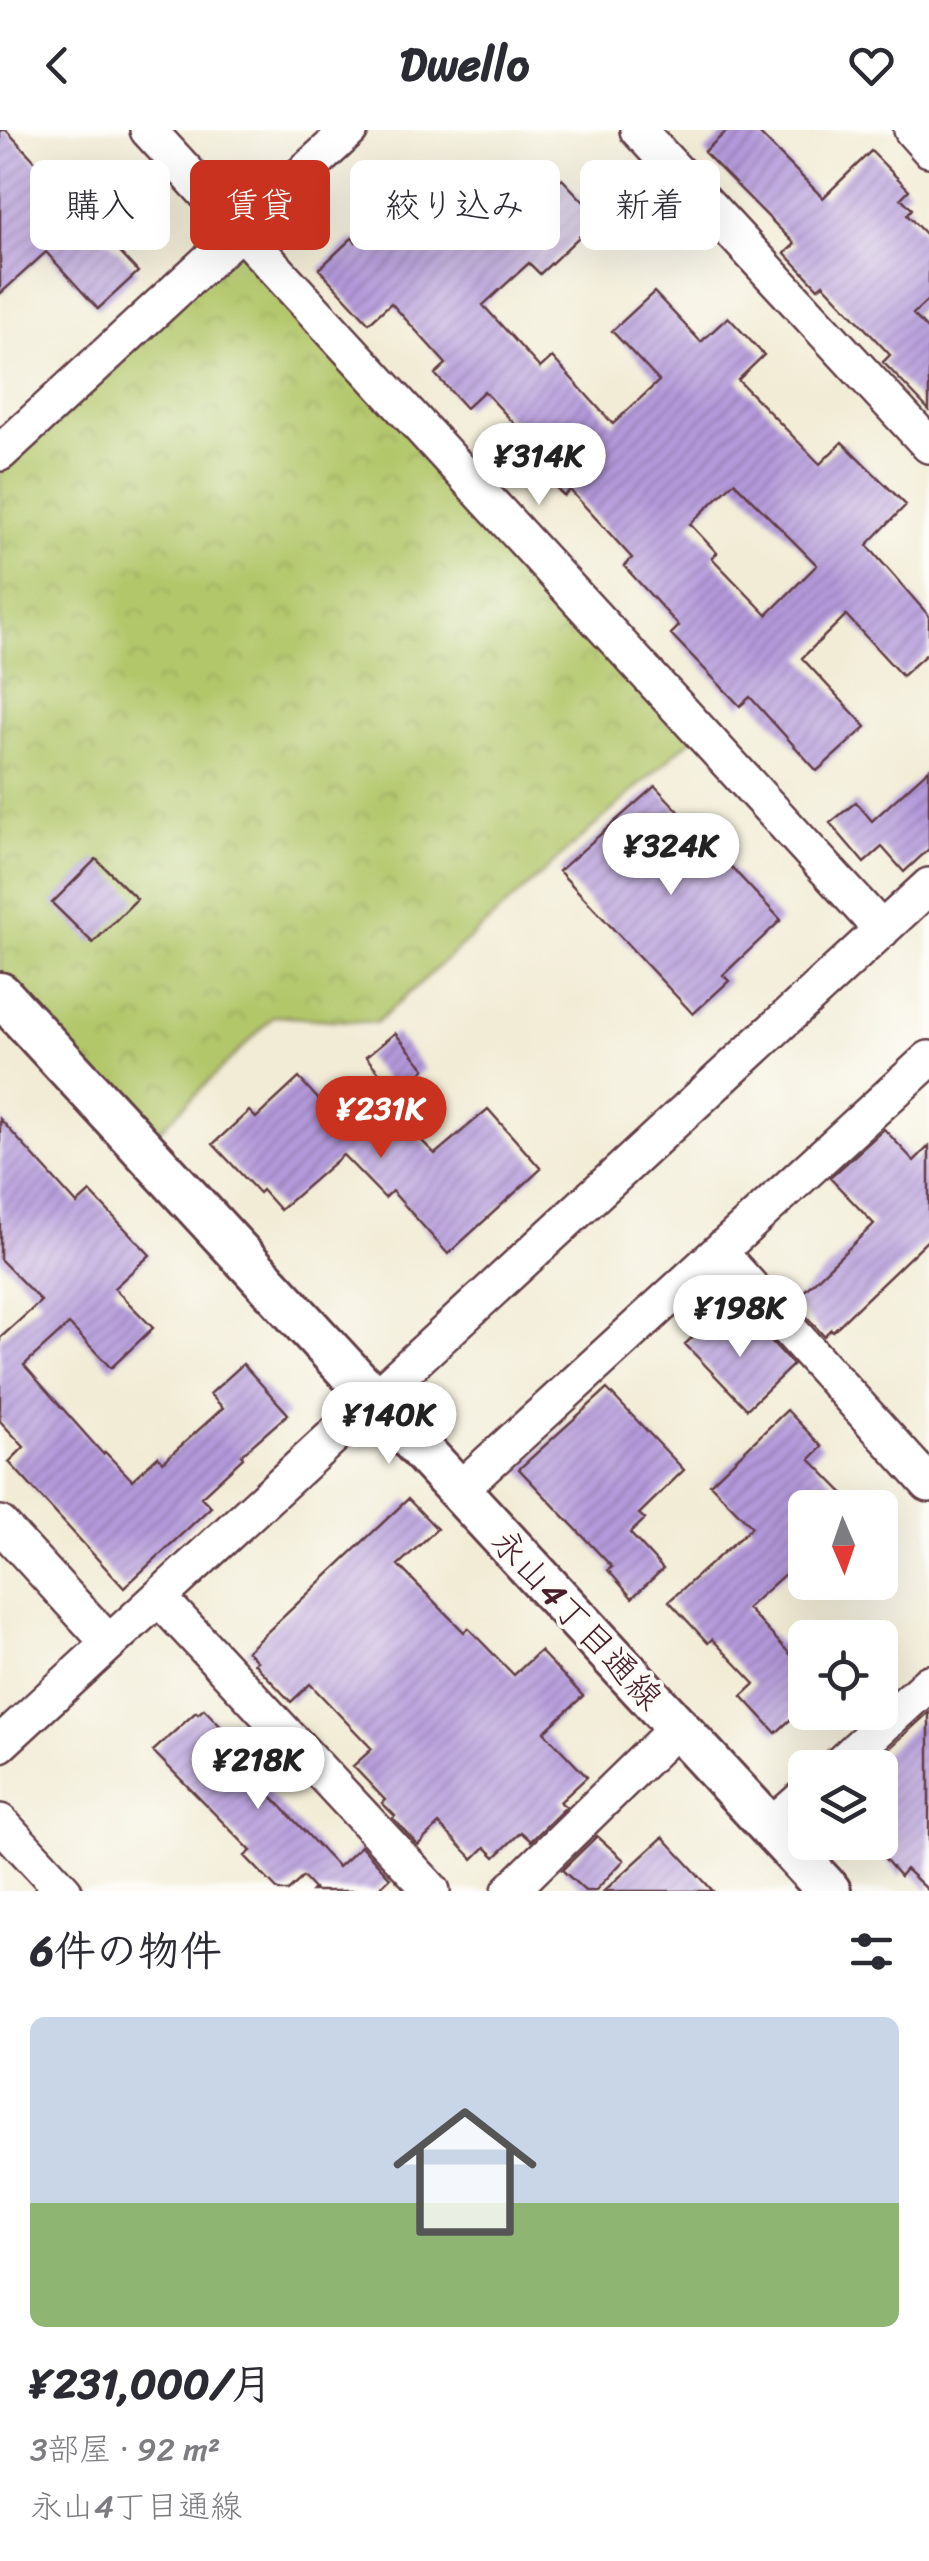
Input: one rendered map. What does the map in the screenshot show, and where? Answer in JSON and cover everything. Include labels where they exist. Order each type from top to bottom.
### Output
[{"type":"street","points":[[148,130],[190,175]]},
{"type":"street","points":[[317,160],[350,130]]},
{"type":"street","points":[[638,130],[929,445]]},
{"type":"street","points":[[912,130],[929,149]]},
{"type":"street","points":[[0,453],[218,250]]},
{"type":"street","points":[[260,250],[882,930]]},
{"type":"street","points":[[0,1744],[929,886]]},
{"type":"street","name":"永山4丁目通線","points":[[0,994],[828,1891]]},
{"type":"street","points":[[459,1490],[929,1059]]},
{"type":"street","points":[[719,1252],[929,1484]]},
{"type":"street","points":[[0,1524],[109,1643]]},
{"type":"street","points":[[159,1598],[432,1891]]},
{"type":"street","points":[[856,1750],[929,1683]]},
{"type":"street","points":[[510,1891],[678,1727]]},
{"type":"street","points":[[769,1828],[788,1811]]},
{"type":"street","points":[[0,1822],[64,1891]]},
{"type":"green space","points":[[218,250],[260,250],[699,732],[376,1023],[274,1016],[143,1147],[0,994],[0,453]]},
{"type":"building","points":[[0,130],[6,130],[34,160],[30,160],[30,250],[118,250],[138,272],[98,309],[46,252],[0,294]]},
{"type":"building","points":[[728,130],[756,130],[823,198],[871,151],[909,190],[901,198],[912,209],[907,215],[929,238],[929,299],[913,314],[929,331],[929,410],[883,362],[890,355],[823,284],[818,288],[785,253],[795,244],[720,168],[720,160],[712,160],[704,152]]},
{"type":"building","points":[[562,179],[580,198],[580,236],[540,274],[529,263],[483,305],[540,368],[552,357],[613,424],[659,381],[612,331],[654,292],[701,342],[728,317],[764,355],[738,380],[820,464],[842,442],[906,505],[867,545],[929,616],[929,652],[902,676],[846,615],[802,658],[866,727],[817,771],[750,697],[740,706],[671,634],[679,626],[624,566],[632,558],[570,490],[564,496],[539,470],[549,461],[484,391],[466,408],[435,374],[446,364],[391,303],[369,323],[319,269],[350,240],[350,250],[560,250]],"holes":[[[734,482],[817,565],[767,615],[712,558],[717,553],[690,524]]]},
{"type":"building","points":[[929,769],[929,849],[904,872],[882,847],[864,863],[830,823],[856,802],[872,821]]},
{"type":"building","points":[[655,786],[781,920],[723,975],[729,981],[693,1014],[559,871]]},
{"type":"building","points":[[96,859],[137,899],[93,943],[52,903]]},
{"type":"building","points":[[395,1033],[425,1069],[396,1092],[366,1057]]},
{"type":"building","points":[[299,1078],[349,1133],[382,1101],[435,1154],[488,1109],[541,1169],[448,1254],[392,1191],[385,1198],[343,1155],[280,1210],[213,1144],[249,1111],[256,1118]]},
{"type":"building","points":[[0,1119],[77,1204],[90,1192],[150,1255],[114,1288],[153,1328],[111,1368],[69,1324],[24,1365],[103,1454],[132,1480],[158,1456],[163,1462],[223,1408],[210,1394],[243,1364],[288,1414],[201,1497],[211,1507],[124,1588],[9,1462],[24,1447],[0,1421],[0,1338],[41,1301],[0,1259]]},
{"type":"building","points":[[884,1129],[914,1161],[929,1146],[929,1239],[824,1336],[793,1302],[874,1224],[830,1178]]},
{"type":"building","points":[[717,1315],[740,1339],[751,1329],[757,1336],[762,1331],[793,1365],[747,1409],[685,1344]]},
{"type":"building","points":[[607,1389],[684,1470],[639,1514],[645,1519],[630,1533],[663,1569],[632,1598],[608,1570],[612,1567],[519,1469]]},
{"type":"building","points":[[787,1410],[822,1447],[810,1459],[840,1490],[788,1490],[788,1571],[747,1608],[788,1652],[788,1722],[776,1733],[742,1696],[755,1684],[712,1639],[708,1643],[669,1601],[752,1527],[710,1484]]},
{"type":"building","points":[[408,1499],[437,1529],[398,1565],[464,1632],[468,1628],[514,1675],[540,1651],[583,1696],[544,1732],[587,1777],[560,1802],[566,1807],[531,1841],[521,1832],[495,1857],[485,1847],[473,1859],[439,1824],[418,1845],[382,1803],[385,1800],[353,1766],[372,1749],[310,1684],[291,1702],[247,1651]]},
{"type":"building","points":[[204,1709],[272,1780],[264,1788],[338,1867],[361,1846],[390,1878],[376,1891],[312,1891],[303,1877],[288,1891],[279,1891],[245,1856],[251,1851],[153,1751]]},
{"type":"building","points":[[929,1712],[929,1891],[906,1869],[900,1876],[886,1860],[898,1860],[898,1750],[888,1750]]},
{"type":"building","points":[[597,1836],[624,1860],[595,1891],[585,1891],[562,1870]]},
{"type":"building","points":[[663,1837],[713,1891],[604,1891]]}]
